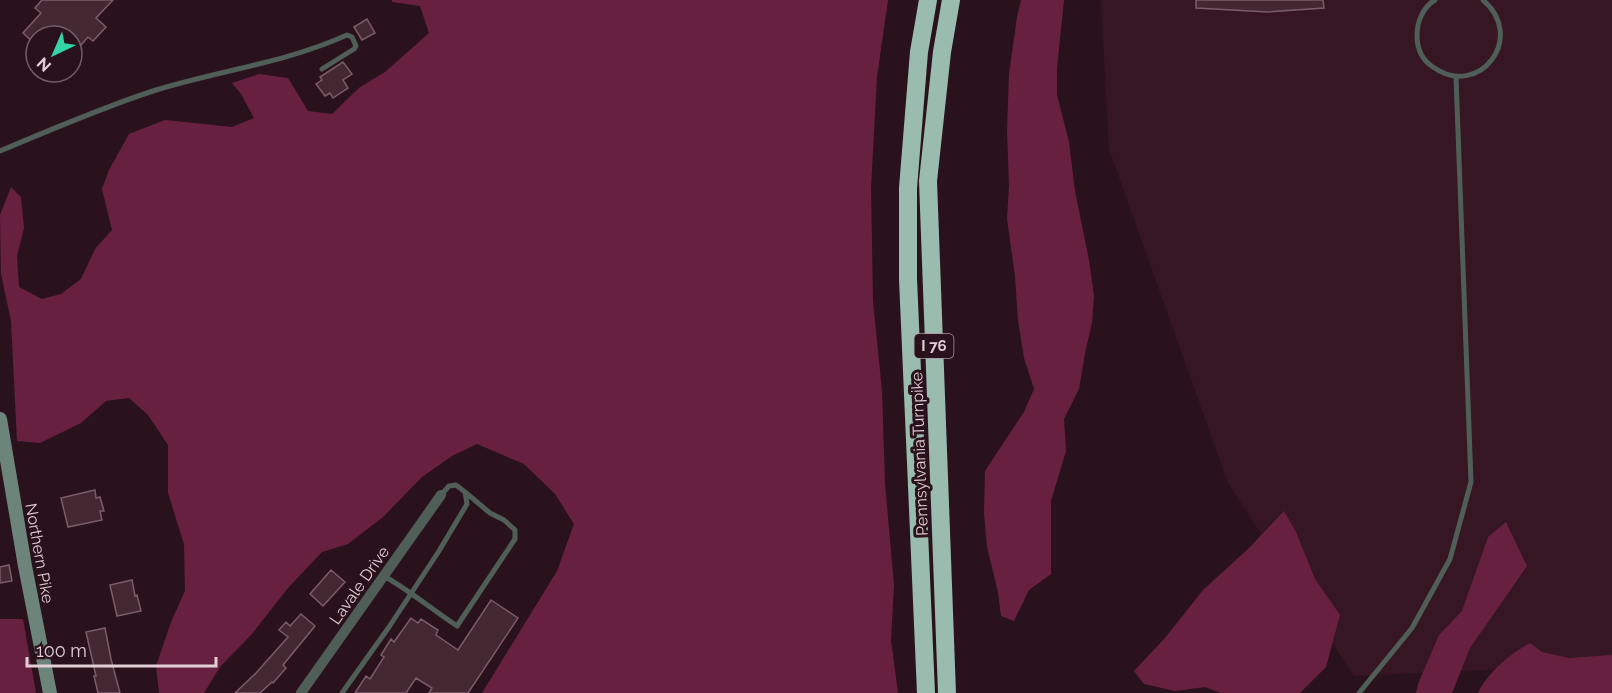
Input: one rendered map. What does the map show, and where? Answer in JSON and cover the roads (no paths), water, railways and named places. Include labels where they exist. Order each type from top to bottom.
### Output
[{"type":"highway","name":"Pennsylvania Turnpike","points":[[926,693],[908,279],[908,188],[919,52],[928,0]]},
{"type":"highway","name":"Pennsylvania Turnpike","points":[[947,693],[928,181],[942,51],[951,0]]},
{"type":"main road","name":"Northern Pike","points":[[0,419],[50,693]]},
{"type":"street","name":"Lavale Drive","points":[[301,693],[441,495]]},
{"type":"lane","points":[[1435,0],[1421,15],[1417,29],[1417,44],[1429,65],[1442,74],[1456,77],[1471,75],[1484,69],[1497,54],[1501,39],[1500,25],[1494,11],[1483,0]]},
{"type":"lane","points":[[0,151],[153,91],[308,51],[347,35],[351,37],[356,46],[354,49],[321,69]]},
{"type":"lane","points":[[1359,693],[1412,628],[1450,559],[1471,482],[1456,77]]},
{"type":"lane","points":[[384,576],[411,592],[457,626],[515,539],[515,531],[504,520],[490,513],[456,485],[449,486],[441,495]]},
{"type":"lane","points":[[342,693],[439,551],[467,504],[465,492]]}]
